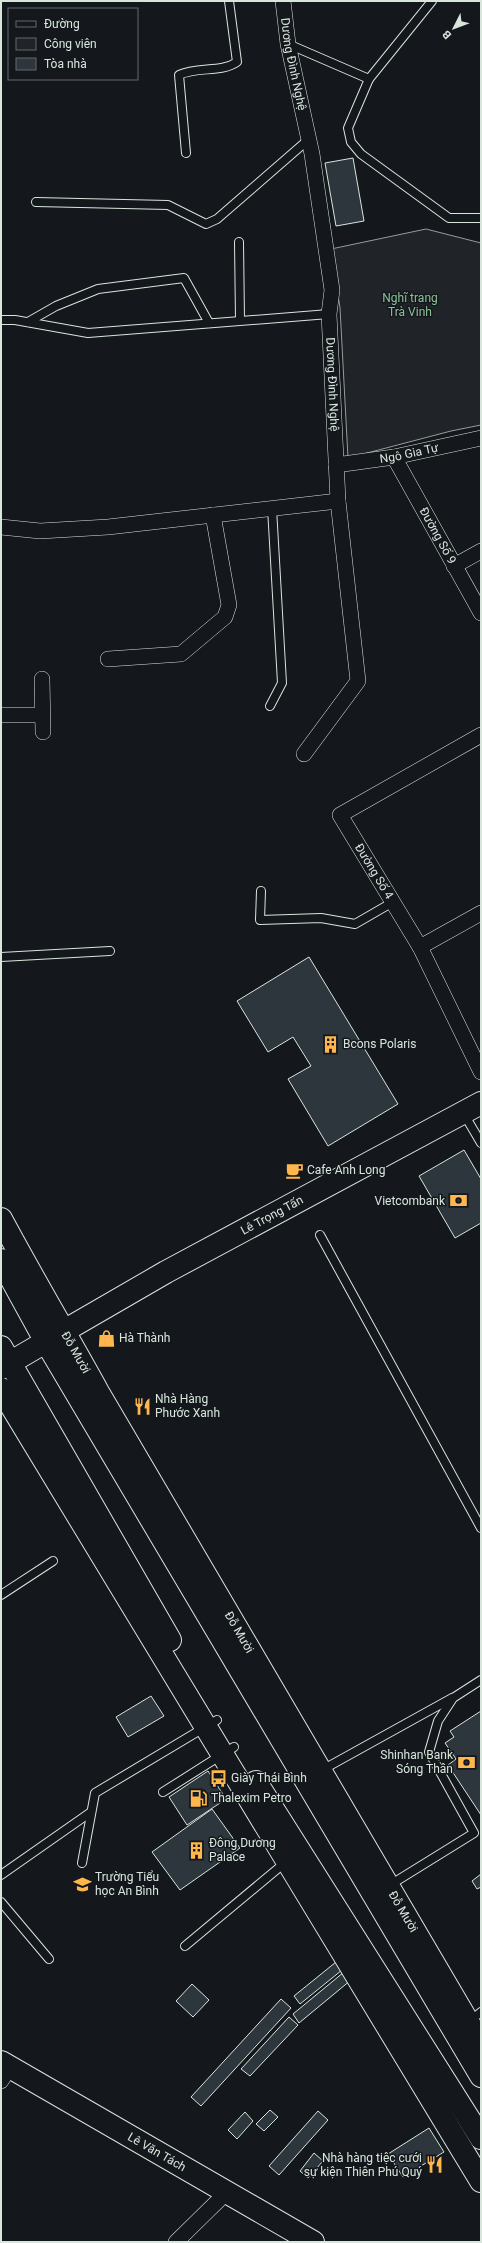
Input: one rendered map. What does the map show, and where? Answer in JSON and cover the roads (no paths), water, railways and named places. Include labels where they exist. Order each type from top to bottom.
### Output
[{"type":"main road","name":"Lê Trọng Tấn","points":[[4,1360],[46,1342],[166,1272],[472,1108]]},
{"type":"main road","name":"Đỗ Mười","points":[[1,1219],[42,1296],[322,1770],[387,1887],[475,2017],[481,2044]]},
{"type":"main road","name":"Đỗ Mười","points":[[1,1260],[46,1342],[481,2076]]},
{"type":"main road","points":[[4,1360],[211,1723]]},
{"type":"main road","points":[[1,1389],[228,1751],[288,1860],[481,2181]]},
{"type":"main road","points":[[228,1751],[301,1850],[481,2138]]},
{"type":"main road","name":"Lê Văn Tách","points":[[4,2070],[228,2191],[313,2242]]},
{"type":"street","name":"Dương Đình Nghệ","points":[[283,1],[288,44],[308,139],[332,290],[329,314],[338,501],[358,681],[304,754]]},
{"type":"street","name":"Ngô Gia Tự","points":[[336,465],[394,457],[481,438]]},
{"type":"street","name":"Đường Số 9","points":[[394,457],[481,614]]},
{"type":"street","points":[[1,527],[40,531],[108,527],[338,501]]},
{"type":"street","points":[[108,659],[181,654],[224,617],[230,605],[213,515]]},
{"type":"street","points":[[454,566],[481,551]]},
{"type":"street","points":[[42,679],[43,732]]},
{"type":"street","points":[[1,715],[42,715]]},
{"type":"street","name":"Đường Số 4","points":[[481,735],[340,815],[420,946],[481,1072]]},
{"type":"street","points":[[420,946],[481,912]]},
{"type":"street","points":[[176,2242],[228,2191]]},
{"type":"lane","points":[[186,153],[180,76],[199,69],[230,67],[237,62],[229,1]]},
{"type":"lane","points":[[432,1],[369,79],[348,128],[351,142],[361,154],[448,218],[481,218]]},
{"type":"lane","points":[[288,44],[369,79]]},
{"type":"lane","points":[[36,202],[168,205],[206,224],[217,219],[308,139]]},
{"type":"lane","points":[[239,242],[240,320]]},
{"type":"lane","points":[[28,322],[56,306],[98,289],[184,278],[209,323]]},
{"type":"lane","points":[[1,320],[28,322],[88,333],[329,314]]},
{"type":"lane","points":[[270,706],[282,683],[272,508]]},
{"type":"lane","points":[[261,891],[260,920],[320,918],[355,924],[393,902]]},
{"type":"lane","points":[[1,957],[110,951]]},
{"type":"lane","points":[[472,1108],[481,1143]]},
{"type":"lane","points":[[320,1235],[481,1528]]},
{"type":"lane","points":[[1,1595],[53,1560]]},
{"type":"lane","points":[[322,1770],[453,1698],[481,1680]]},
{"type":"lane","points":[[387,1887],[474,1833],[429,1752],[438,1721],[453,1698]]},
{"type":"lane","points":[[82,1863],[95,1793],[211,1723]]},
{"type":"lane","points":[[163,1792],[228,1751]]},
{"type":"lane","points":[[1,1875],[91,1812]]},
{"type":"lane","points":[[185,1946],[288,1860]]},
{"type":"lane","points":[[1,1902],[49,1959]]},
{"type":"place","name":"Bcons Polaris","points":[[330,1044]]},
{"type":"place","name":"Cafe Anh Long","points":[[294,1170]]},
{"type":"place","name":"Vietcombank","points":[[458,1201]]},
{"type":"place","name":"Hà Thành","points":[[106,1338]]},
{"type":"place","name":"Nhà Hàng Phước Xanh","points":[[142,1406]]},
{"type":"place","name":"Shinhan Bank Sóng Thần","points":[[466,1762]]},
{"type":"place","name":"Giày Thái Bình","points":[[218,1778]]},
{"type":"place","name":"Thalexim Petro","points":[[198,1798]]},
{"type":"place","name":"Đông Dương Palace","points":[[196,1850]]},
{"type":"place","name":"Trường Tiểu học An Bình","points":[[82,1884]]},
{"type":"place","name":"Nhà hàng tiệc cưới sự kiện Thiên Phú Quý","points":[[435,2165]]},
{"type":"park label","name":"Nghĩ trang Trà Vinh","points":[[410,305]]}]
